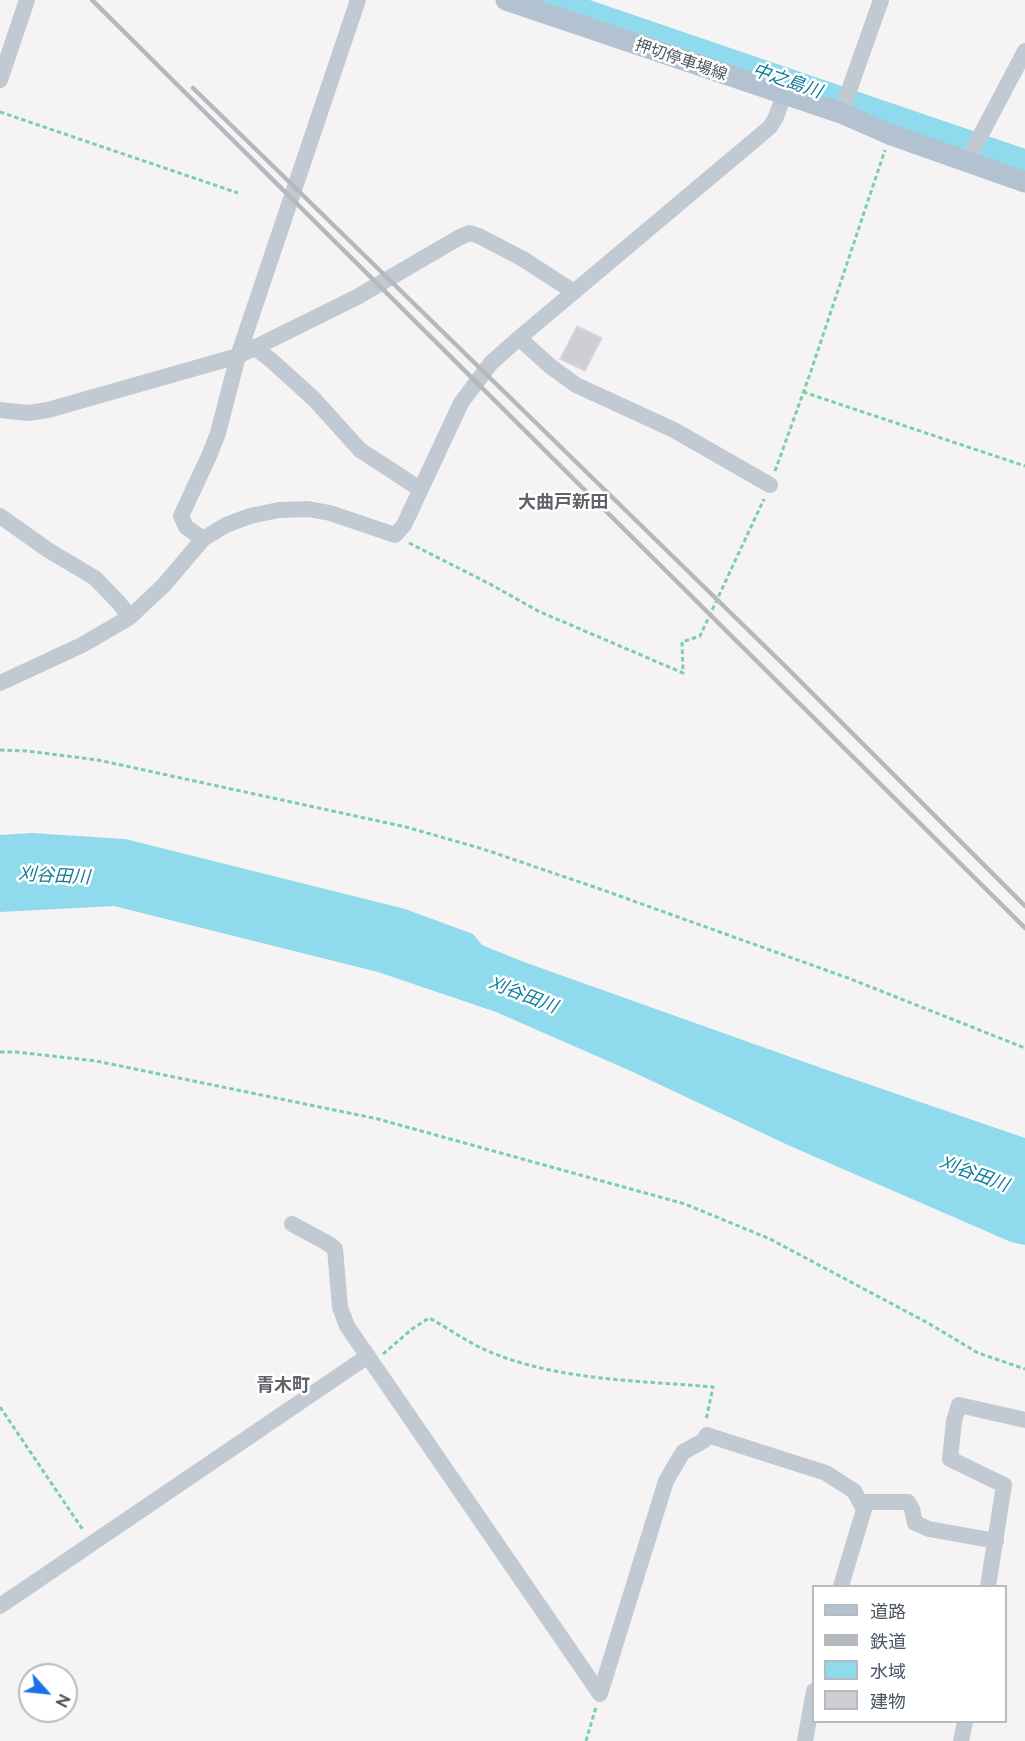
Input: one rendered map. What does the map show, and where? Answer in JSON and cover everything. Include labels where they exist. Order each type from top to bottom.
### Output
[{"type":"main road","name":"押切停車場線","points":[[506,0],[841,113],[890,134],[1025,182]]},
{"type":"street","points":[[0,80],[27,0]]},
{"type":"street","points":[[202,539],[186,528],[181,516],[218,433],[238,356],[358,0]]},
{"type":"street","points":[[841,113],[881,0]]},
{"type":"street","points":[[967,161],[1025,51]]},
{"type":"street","points":[[0,683],[82,645],[130,617],[164,585],[202,539],[226,525],[250,516],[279,510],[308,509],[330,513],[395,535],[404,525],[461,403],[491,363],[770,127],[777,117],[784,95]]},
{"type":"street","points":[[0,410],[28,413],[48,410],[238,356],[357,297],[470,233],[523,259],[574,292]]},
{"type":"street","points":[[519,338],[550,366],[576,385],[674,430],[770,485]]},
{"type":"street","points":[[254,347],[314,399],[360,450],[420,489]]},
{"type":"street","points":[[0,516],[48,550],[95,578],[130,617]]},
{"type":"street","points":[[292,1224],[334,1249],[340,1307],[347,1326],[600,1694]]},
{"type":"street","points":[[0,1606],[368,1356]]},
{"type":"street","points":[[988,1585],[1004,1485],[950,1459],[954,1421],[958,1405],[1025,1419]]},
{"type":"street","points":[[600,1694],[666,1481],[683,1452],[701,1442],[707,1435],[826,1473],[854,1491],[865,1506],[842,1585]]},
{"type":"street","points":[[861,1503],[908,1502],[915,1523],[929,1529],[996,1541]]},
{"type":"street","points":[[804,1741],[812,1697]]},
{"type":"street","points":[[961,1741],[965,1723]]},
{"type":"path","points":[[0,112],[238,192]]},
{"type":"path","points":[[395,535],[538,611],[682,673],[682,642],[700,636],[770,485],[810,375],[890,134]]},
{"type":"path","points":[[803,392],[1025,466]]},
{"type":"path","points":[[0,750],[98,760],[405,827],[483,849],[848,978],[1025,1048]]},
{"type":"path","points":[[0,1052],[96,1061],[378,1119],[685,1204],[770,1239],[928,1323],[978,1353],[1025,1369]]},
{"type":"path","points":[[368,1356],[380,1356],[429,1318],[481,1348],[515,1360],[573,1375],[713,1387],[701,1442]]},
{"type":"path","points":[[0,1407],[92,1544]]},
{"type":"path","points":[[586,1741],[600,1694]]},
{"type":"water","name":"刈谷田川","points":[[32,833],[125,839],[405,909],[473,934],[482,945],[524,962],[1025,1138],[1025,1245],[1011,1242],[790,1146],[633,1072],[496,1012],[378,972],[114,906],[0,912],[0,835]]},
{"type":"building","points":[[577,326],[602,338],[585,371],[560,359]]},
{"type":"waterway","name":"中之島川","points":[[548,0],[1025,163]]},
{"type":"railway","points":[[92,0],[1025,928]]},
{"type":"railway","points":[[193,88],[782,663],[1025,906]]},
{"type":"district","name":"大曲戸新田","points":[[563,503]]},
{"type":"district","name":"青木町","points":[[283,1386]]}]
